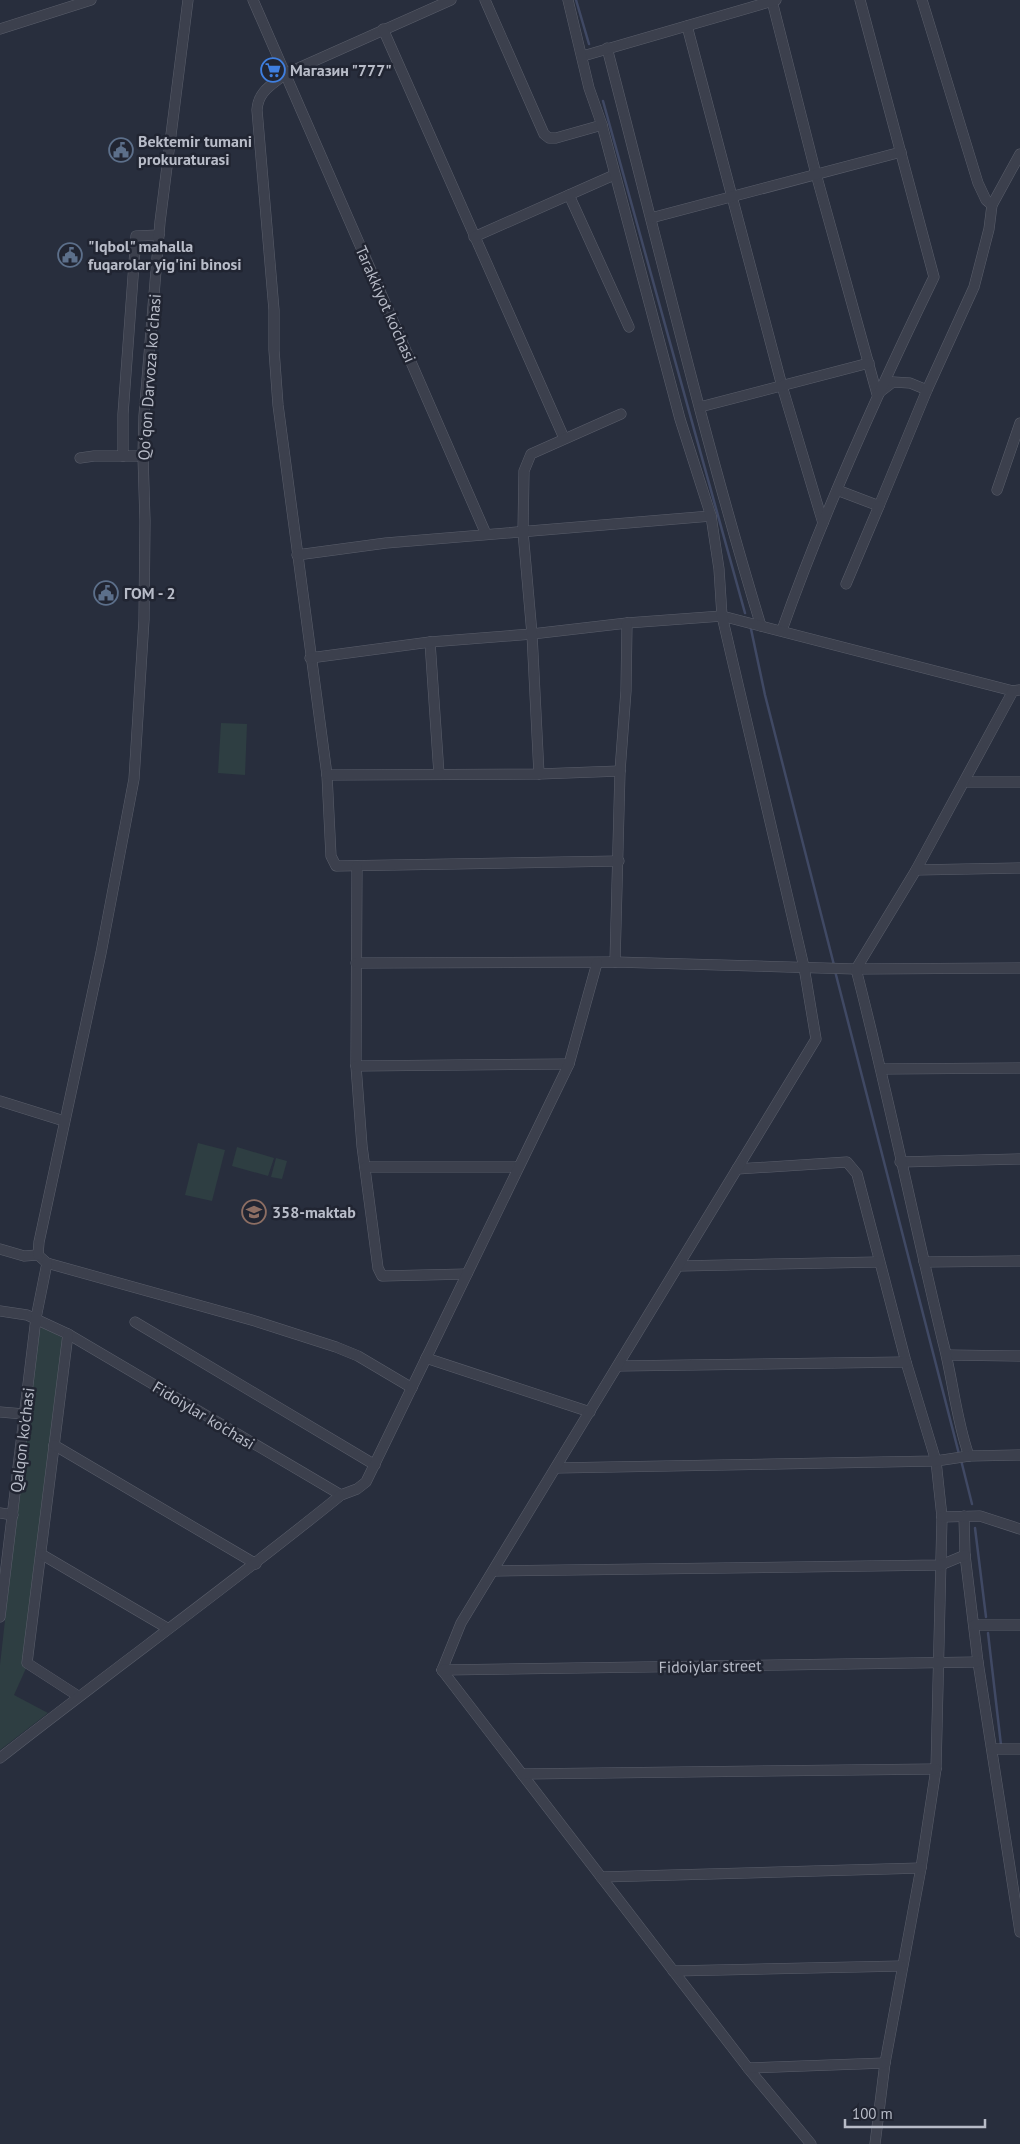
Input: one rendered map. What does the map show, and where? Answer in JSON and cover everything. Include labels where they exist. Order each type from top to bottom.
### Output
[{"type":"street","points":[[0,29],[91,0]]},
{"type":"street","name":"Qoʻqon Darvoza koʻchasi","points":[[38,1255],[39,1242],[103,944],[132,795],[144,620],[145,521],[143,456],[159,235],[188,0]]},
{"type":"street","name":"Tarakkiyot ko'chasi","points":[[253,0],[486,534]]},
{"type":"street","points":[[451,0],[286,74],[263,91],[258,99],[257,110],[274,310],[274,350],[278,405],[327,775],[331,856],[336,866],[619,861]]},
{"type":"street","points":[[485,0],[544,134],[549,138],[556,138],[602,125]]},
{"type":"street","points":[[568,0],[589,88],[602,125],[680,419],[711,516],[719,569],[722,616],[804,967],[816,1039],[461,1623],[442,1670],[748,2068],[811,2144]]},
{"type":"street","points":[[782,630],[823,524],[877,394],[934,277],[860,0]]},
{"type":"street","points":[[922,0],[978,183],[986,200],[992,205]]},
{"type":"street","points":[[582,56],[774,1],[816,174],[877,394]]},
{"type":"street","points":[[687,26],[734,196],[782,386],[823,524]]},
{"type":"street","points":[[383,29],[564,438]]},
{"type":"street","points":[[607,48],[700,407],[761,626]]},
{"type":"street","points":[[651,218],[901,152]]},
{"type":"street","points":[[846,584],[974,287],[989,229],[992,205],[1020,154]]},
{"type":"street","points":[[474,237],[614,175]]},
{"type":"street","points":[[569,195],[629,327]]},
{"type":"street","points":[[123,456],[123,414],[136,236],[159,235]]},
{"type":"street","points":[[700,407],[869,364]]},
{"type":"street","points":[[877,394],[893,382],[910,383],[928,390]]},
{"type":"street","points":[[539,774],[532,634],[523,532],[524,471],[531,454],[621,414]]},
{"type":"street","points":[[996,490],[1020,423]]},
{"type":"street","points":[[80,458],[94,456],[143,456]]},
{"type":"street","points":[[837,490],[879,506]]},
{"type":"street","points":[[297,555],[386,543],[711,516]]},
{"type":"street","points":[[310,658],[430,642],[532,634],[626,623],[722,616],[1017,691],[916,870],[856,969],[882,1068],[900,1162],[947,1355],[961,1434],[969,1456]]},
{"type":"street","points":[[615,962],[620,771],[626,691],[626,623]]},
{"type":"street","points":[[430,642],[438,774]]},
{"type":"street","points":[[327,775],[539,774],[620,771]]},
{"type":"street","points":[[965,782],[1020,782]]},
{"type":"street","points":[[357,866],[356,1066],[378,1268],[382,1276],[467,1274]]},
{"type":"street","points":[[916,870],[1020,868]]},
{"type":"street","points":[[356,963],[615,962],[856,969],[1020,968]]},
{"type":"street","points":[[0,1758],[167,1628],[256,1564],[341,1495],[362,1486],[370,1477],[568,1064],[597,963]]},
{"type":"street","points":[[356,1066],[568,1064]]},
{"type":"street","points":[[882,1068],[1020,1068]]},
{"type":"street","points":[[0,1100],[64,1121]]},
{"type":"street","points":[[900,1162],[1020,1159]]},
{"type":"street","points":[[737,1169],[847,1162],[857,1174],[906,1362],[936,1461],[942,1517],[936,1769],[921,1868],[885,2063],[875,2144]]},
{"type":"street","points":[[366,1168],[518,1168]]},
{"type":"street","points":[[0,1250],[24,1256],[38,1255],[47,1263],[255,1321],[336,1347],[358,1356],[412,1388]]},
{"type":"street","points":[[924,1262],[1020,1261]]},
{"type":"street","points":[[679,1266],[879,1262]]},
{"type":"street","name":"Qalqon ko'chasi","points":[[0,1617],[36,1318],[47,1263]]},
{"type":"street","name":"Fidoiylar ko'chasi","points":[[0,1312],[27,1314],[68,1334],[341,1495]]},
{"type":"street","points":[[135,1322],[375,1465]]},
{"type":"street","points":[[68,1334],[27,1662],[78,1696]]},
{"type":"street","points":[[947,1355],[1020,1356]]},
{"type":"street","points":[[426,1358],[590,1412]]},
{"type":"street","points":[[618,1366],[906,1362]]},
{"type":"street","points":[[0,1412],[24,1414]]},
{"type":"street","points":[[54,1445],[256,1564]]},
{"type":"street","points":[[556,1468],[936,1461],[969,1456],[1020,1455]]},
{"type":"street","points":[[0,1514],[13,1515]]},
{"type":"street","points":[[964,1516],[965,1555],[978,1662],[1016,1876],[1020,1932]]},
{"type":"street","points":[[942,1517],[980,1516],[1020,1529]]},
{"type":"street","points":[[41,1554],[167,1628]]},
{"type":"street","points":[[494,1571],[941,1565],[965,1555]]},
{"type":"street","points":[[974,1625],[1020,1625]]},
{"type":"street","name":"Fidoiylar street","points":[[442,1670],[978,1662]]},
{"type":"street","points":[[992,1749],[1020,1750]]},
{"type":"street","points":[[522,1774],[936,1769]]},
{"type":"street","points":[[601,1877],[921,1868]]},
{"type":"street","points":[[674,1971],[902,1966]]},
{"type":"street","points":[[748,2068],[885,2063]]},
{"type":"shaded area","points":[[221,723],[247,724],[245,775],[218,773]]},
{"type":"shaded area","points":[[198,1143],[225,1150],[212,1201],[185,1195]]},
{"type":"shaded area","points":[[237,1147],[274,1158],[268,1176],[232,1166]]},
{"type":"shaded area","points":[[276,1158],[287,1161],[282,1179],[271,1177]]},
{"type":"shaded area","points":[[42,1327],[63,1338],[27,1666],[14,1695],[48,1713],[0,1750],[0,1665],[37,1334]]},
{"type":"waterway","points":[[576,0],[589,44]]},
{"type":"waterway","points":[[603,101],[745,613]]},
{"type":"waterway","points":[[751,629],[765,695],[834,965]]},
{"type":"waterway","points":[[835,971],[959,1454]]},
{"type":"waterway","points":[[961,1460],[972,1504]]},
{"type":"waterway","points":[[975,1528],[986,1617]]},
{"type":"waterway","points":[[988,1633],[1001,1745]]},
{"type":"place","name":"Магазин \"777\"","points":[[273,70]]},
{"type":"place","name":"Bektemir tumani prokuraturasi","points":[[121,150]]},
{"type":"place","name":"\"Iqbol\" mahalla fuqarolar yig'ini binosi","points":[[70,255]]},
{"type":"place","name":"ГОМ - 2","points":[[106,593]]},
{"type":"place","name":"358-maktab","points":[[254,1212]]}]
